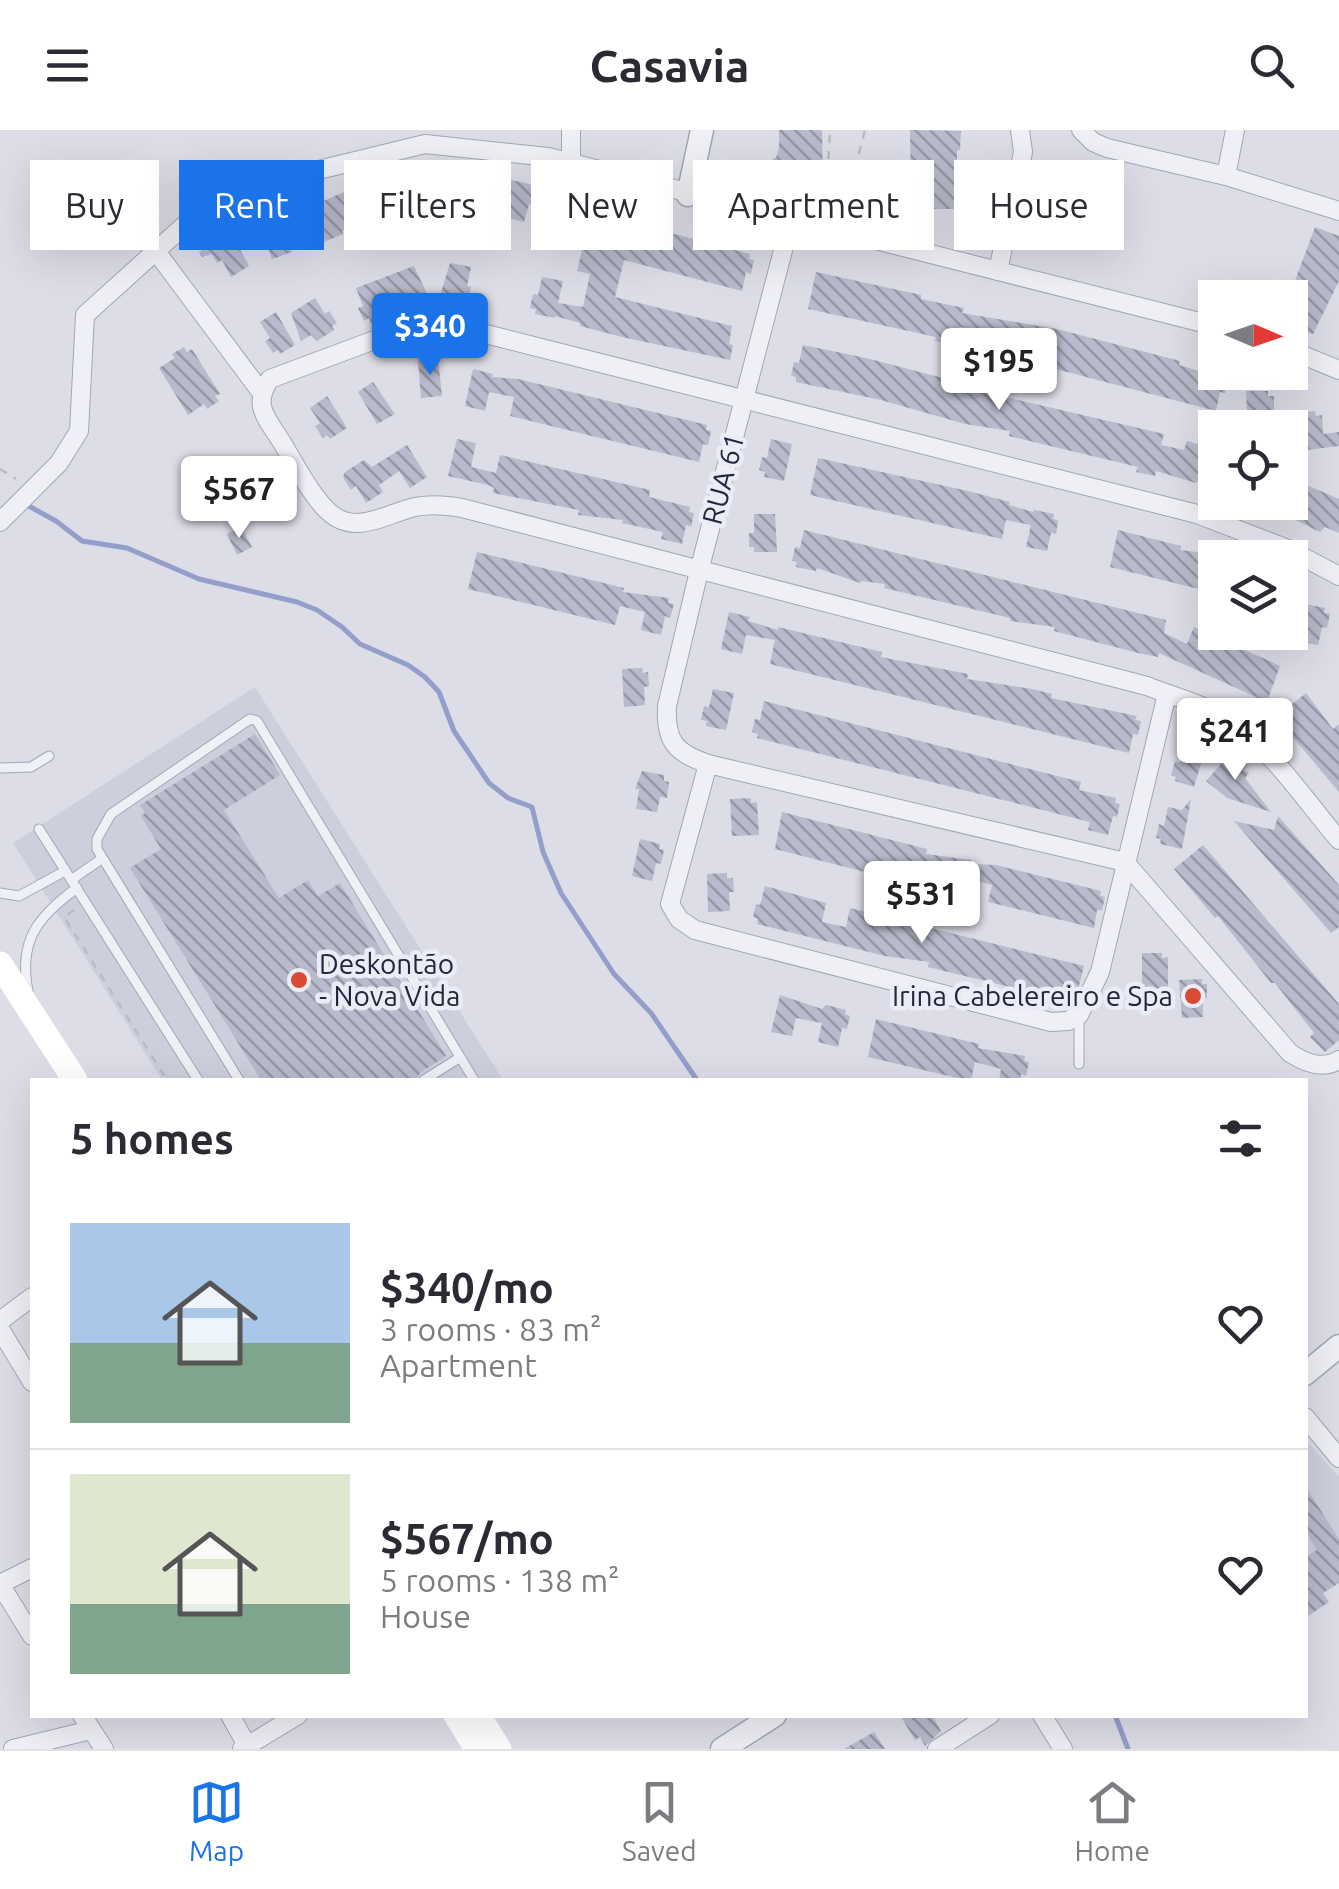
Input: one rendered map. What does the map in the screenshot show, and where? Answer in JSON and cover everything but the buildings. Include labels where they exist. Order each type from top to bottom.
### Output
[{"type":"main road","points":[[0,964],[74,1078]]},
{"type":"main road","points":[[0,993],[54,1078]]},
{"type":"main road","points":[[458,1718],[477,1749]]},
{"type":"main road","points":[[480,1718],[500,1749]]},
{"type":"street","points":[[571,130],[571,160]]},
{"type":"street","points":[[688,195],[702,130]]},
{"type":"street","points":[[998,271],[1023,152],[1020,130]]},
{"type":"street","points":[[1226,176],[1235,130]]},
{"type":"street","points":[[1082,131],[1107,148],[1226,176],[1339,211]]},
{"type":"street","points":[[159,247],[188,222],[256,185],[424,137],[558,160]]},
{"type":"street","points":[[673,191],[693,196]]},
{"type":"street","points":[[0,522],[59,464],[79,431],[85,316],[155,250],[261,392]]},
{"type":"street","name":"RUA 61","points":[[708,764],[684,756],[670,739],[667,706],[783,250]]},
{"type":"street","points":[[913,250],[1198,322]]},
{"type":"street","points":[[1339,576],[1288,549],[1197,514],[436,325],[412,326],[318,360],[270,379],[261,392],[261,409],[312,490],[332,516],[346,523],[376,522],[410,508],[447,505],[1167,694],[1219,714],[1252,740],[1339,840]]},
{"type":"street","points":[[1308,357],[1339,370]]},
{"type":"street","points":[[1167,694],[1124,862],[1100,972],[1079,1015],[1068,1021],[1051,1022],[694,930],[679,920],[670,904],[708,764],[1124,862],[1290,1053],[1306,1064],[1331,1065],[1339,1060]]},
{"type":"street","points":[[0,1321],[30,1298]]},
{"type":"street","points":[[0,1329],[30,1379]]},
{"type":"street","points":[[1308,1372],[1339,1346]]},
{"type":"street","points":[[1308,1421],[1339,1458]]},
{"type":"street","points":[[30,1569],[0,1584],[30,1633]]},
{"type":"street","points":[[231,1718],[246,1748],[293,1718]]},
{"type":"street","points":[[722,1749],[770,1718]]},
{"type":"street","points":[[743,1749],[789,1718]]},
{"type":"street","points":[[937,1749],[985,1718]]},
{"type":"street","points":[[1044,1718],[1063,1749]]},
{"type":"street","points":[[12,1749],[86,1723],[104,1749]]},
{"type":"lane","points":[[238,1078],[100,860],[98,839],[111,814],[254,719],[473,1078]]},
{"type":"lane","points":[[0,768],[31,767],[49,756]]},
{"type":"lane","points":[[39,830],[197,1078]]},
{"type":"lane","points":[[0,894],[19,896],[71,880],[100,860]]},
{"type":"lane","points":[[34,1018],[26,977],[32,934],[71,880]]},
{"type":"lane","points":[[1079,1015],[1079,1064]]},
{"type":"lane","points":[[427,1078],[459,1058]]},
{"type":"path","points":[[830,130],[831,160]]},
{"type":"path","points":[[855,160],[865,130]]},
{"type":"path","points":[[86,903],[64,917],[166,1078]]},
{"type":"shaded area","points":[[255,687],[502,1078],[161,1078],[13,843]]},
{"type":"shaded area","points":[[1308,1442],[1339,1477],[1339,1579],[1308,1602]]},
{"type":"waterway","points":[[25,504],[82,541],[127,548],[199,579],[317,610],[360,644],[408,665],[425,677],[439,692],[454,731],[489,783],[508,798],[532,807],[543,852],[561,893],[614,974],[651,1013],[696,1078]]},
{"type":"waterway","points":[[1116,1718],[1128,1749]]},
{"type":"place","name":"Deskontão - Nova Vida","points":[[299,980]]},
{"type":"place","name":"Irina Cabelereiro e Spa","points":[[1193,996]]}]
